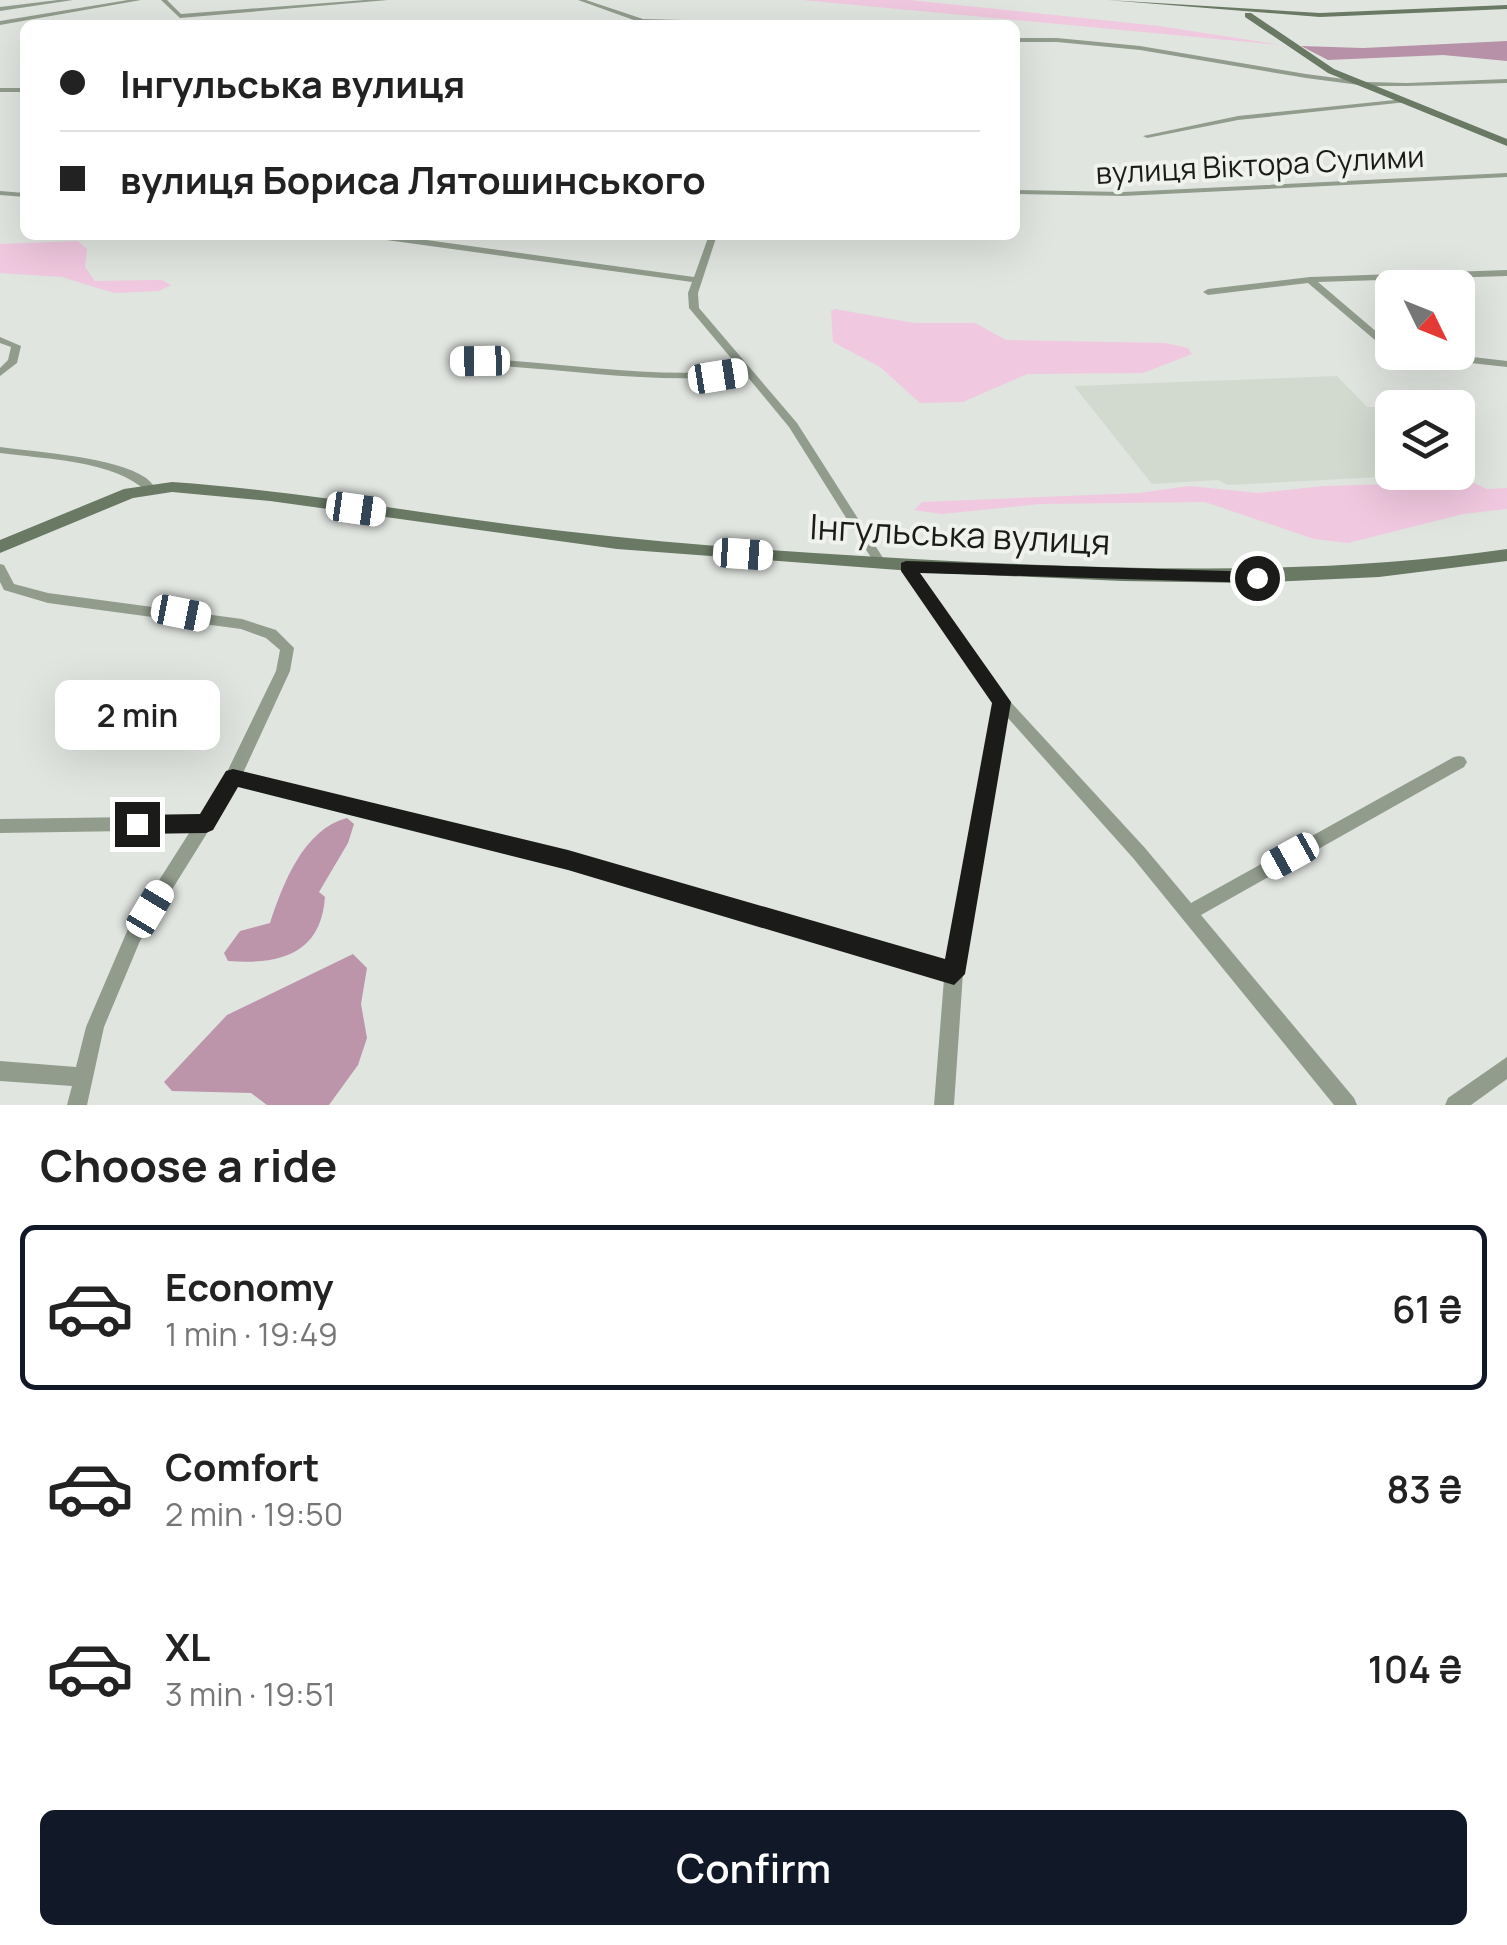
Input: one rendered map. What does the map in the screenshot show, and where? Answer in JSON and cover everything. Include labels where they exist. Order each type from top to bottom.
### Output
[{"type":"street","points":[[0,9],[70,0]]},
{"type":"street","points":[[0,23],[138,0]]},
{"type":"street","points":[[164,0],[180,16]]},
{"type":"street","points":[[176,20],[180,16],[384,0]]},
{"type":"street","points":[[581,0],[636,20]]},
{"type":"street","points":[[1111,0],[1262,15],[1370,15],[1507,7]]},
{"type":"street","points":[[1210,0],[1234,10]]},
{"type":"street","points":[[1262,15],[1332,70],[1506,142]]},
{"type":"street","points":[[1020,40],[1108,44],[1359,83],[1507,81]]},
{"type":"street","points":[[1305,74],[1332,70]]},
{"type":"street","points":[[1147,136],[1238,118],[1405,101]]},
{"type":"street","name":"вулиця Віктора Сулими","points":[[1020,192],[1123,194],[1507,174]]},
{"type":"street","points":[[408,240],[698,280]]},
{"type":"street","points":[[711,240],[698,280],[694,308],[794,425],[881,564]]},
{"type":"street","points":[[1208,292],[1310,280],[1507,274]]},
{"type":"street","points":[[1310,280],[1375,334]]},
{"type":"street","points":[[0,340],[16,346],[13,361],[0,373]]},
{"type":"street","points":[[1475,361],[1507,364]]},
{"type":"street","points":[[457,362],[552,364],[688,378],[748,372]]},
{"type":"street","name":"Інгульська вулиця","points":[[0,450],[120,470],[147,482],[151,489],[199,488],[674,549],[906,567],[1197,578],[1287,577],[1405,570],[1507,555]]},
{"type":"street","points":[[0,548],[151,489]]},
{"type":"street","points":[[906,567],[1002,702],[1189,913],[1347,1105]]},
{"type":"street","points":[[0,568],[9,586],[48,598],[242,624],[282,639],[288,659],[233,778],[134,935],[95,1027],[76,1105]]},
{"type":"street","points":[[944,1105],[954,974],[1002,702]]},
{"type":"street","points":[[1189,913],[1459,762]]},
{"type":"street","points":[[233,778],[568,860],[954,974]]},
{"type":"street","points":[[0,826],[206,823]]},
{"type":"street","points":[[1455,1105],[1507,1066]]},
{"type":"street","points":[[0,1071],[81,1076]]},
{"type":"shaded area","points":[[802,0],[910,0],[1159,26],[1281,45],[1020,20]]},
{"type":"shaded area","points":[[1507,41],[1507,61],[1443,55],[1328,60],[1301,46],[1363,48]]},
{"type":"shaded area","points":[[78,241],[87,249],[85,267],[95,281],[162,280],[171,285],[159,291],[114,293],[62,277],[0,273],[0,244]]},
{"type":"shaded area","points":[[831,311],[914,323],[975,323],[1006,340],[1165,343],[1188,348],[1192,354],[1143,373],[1027,374],[963,402],[920,403],[880,367],[833,342]]},
{"type":"shaded area","points":[[1337,376],[1367,407],[1375,407],[1375,477],[1228,485],[1218,480],[1152,484],[1074,386]]},
{"type":"shaded area","points":[[1475,484],[1487,489],[1507,488],[1507,509],[1463,514],[1348,543],[1314,539],[1205,502],[1040,504],[942,514],[914,510],[922,502],[1139,493],[1189,486],[1258,493],[1324,486],[1475,490]]},
{"type":"shaded area","points":[[347,818],[354,824],[348,843],[319,892],[325,897],[322,916],[306,943],[280,958],[228,961],[224,953],[240,931],[270,923],[281,891],[307,846],[319,833]]},
{"type":"shaded area","points":[[353,954],[367,968],[361,1004],[367,1038],[358,1065],[329,1105],[267,1105],[251,1093],[172,1091],[164,1082],[227,1015]]},
{"type":"route","points":[[137,824],[206,823],[233,778],[568,860],[954,974],[1002,702],[906,567],[1257,578]]}]
